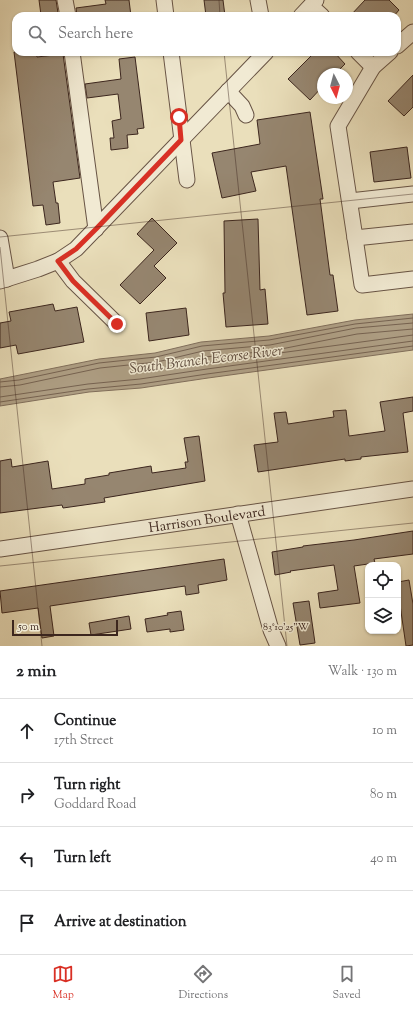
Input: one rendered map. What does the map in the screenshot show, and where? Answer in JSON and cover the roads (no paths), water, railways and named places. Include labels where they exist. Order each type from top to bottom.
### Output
[{"type":"street","points":[[65,0],[67,12]]},
{"type":"street","points":[[164,0],[166,12]]},
{"type":"street","points":[[258,0],[260,12]]},
{"type":"street","points":[[401,43],[412,34]]},
{"type":"street","points":[[73,56],[96,229]]},
{"type":"street","points":[[171,56],[187,180]]},
{"type":"street","points":[[0,238],[3,280],[58,261],[76,249],[262,56]]},
{"type":"street","points":[[362,56],[373,67]]},
{"type":"street","points":[[385,56],[373,67],[338,126],[362,285],[413,279]]},
{"type":"street","points":[[228,91],[242,106],[246,115]]},
{"type":"street","points":[[350,201],[413,194]]},
{"type":"street","points":[[355,238],[413,232]]},
{"type":"street","points":[[58,261],[73,281],[117,324]]},
{"type":"street","name":"Harrison Boulevard","points":[[0,549],[413,489]]},
{"type":"street","points":[[238,514],[271,630],[278,646]]},
{"type":"water","name":"South Branch Ecorse River","points":[[413,314],[413,350],[141,388],[89,392],[0,406],[0,379],[99,359],[155,353],[201,342],[269,336],[355,320]]}]
